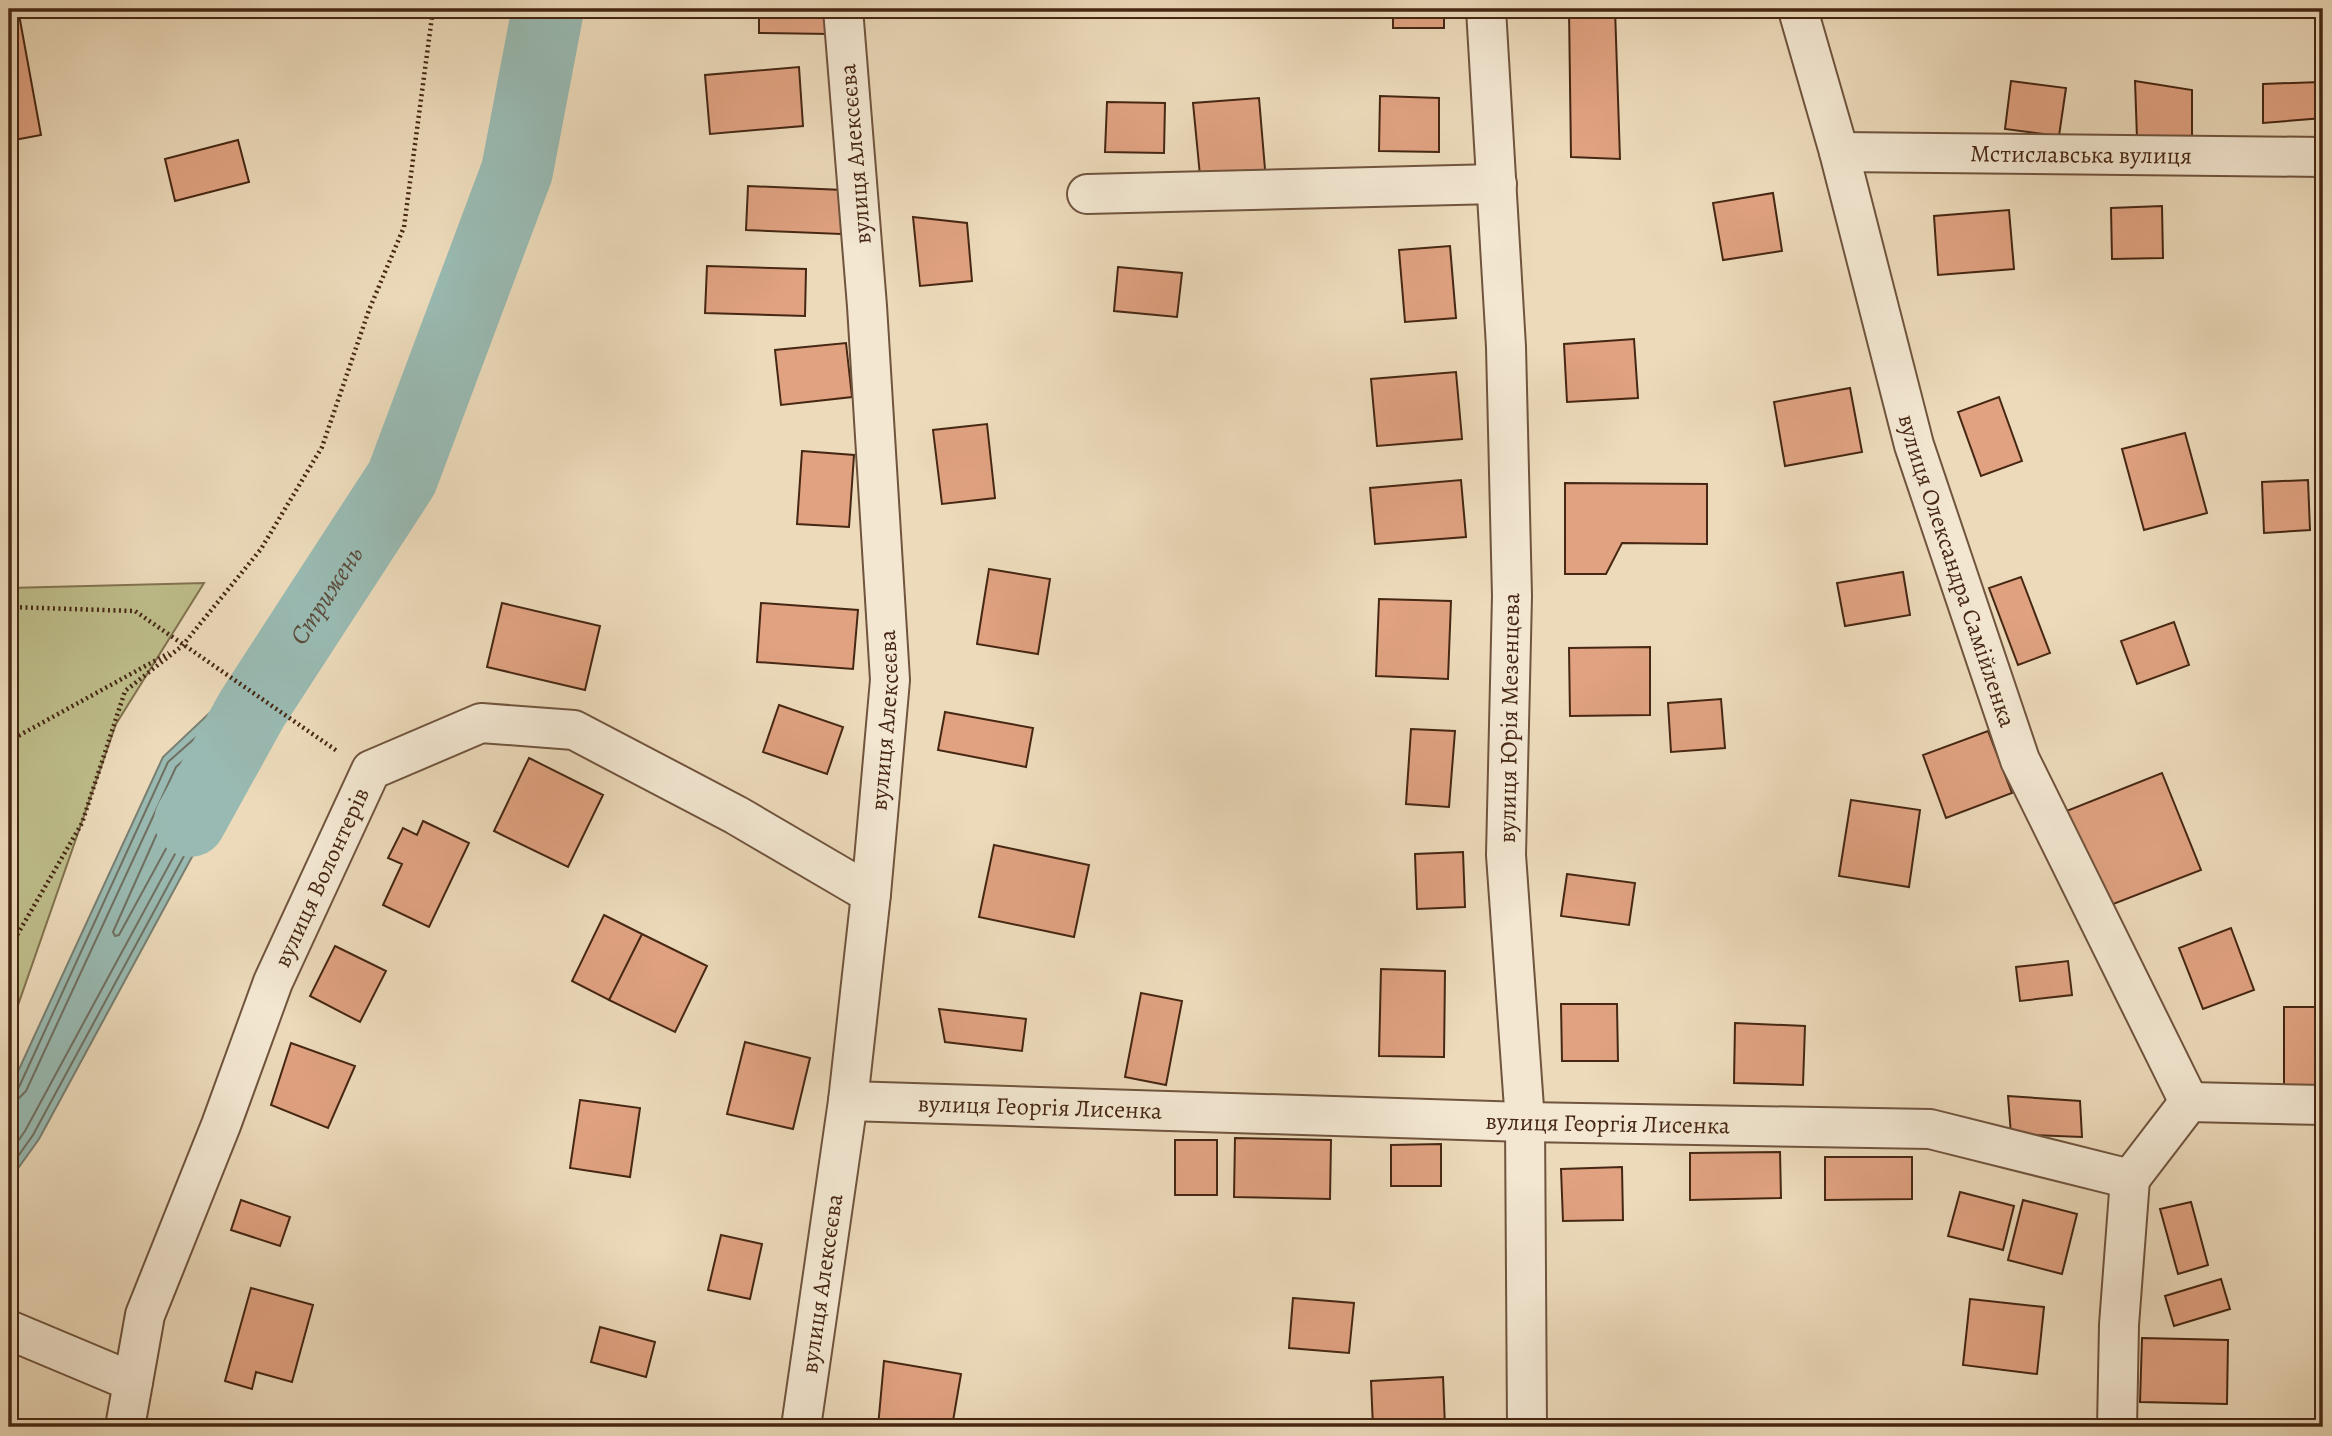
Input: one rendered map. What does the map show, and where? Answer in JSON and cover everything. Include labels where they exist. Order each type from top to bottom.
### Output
[{"type":"street","name":"вулиця Алексєєва","points":[[801,1427],[848,1101],[871,894],[890,680],[867,306],[843,9]]},
{"type":"street","name":"вулиця Юрія Мезенцева","points":[[1486,9],[1506,347],[1511,582],[1506,855],[1524,1122],[1527,1427]]},
{"type":"street","name":"вулиця Олександра Самійленка","points":[[1798,10],[1839,152],[1914,445],[2020,760],[2189,1102]]},
{"type":"street","name":"Мстиславська вулиця","points":[[1839,152],[2323,157]]},
{"type":"street","points":[[1087,194],[1497,184]]},
{"type":"street","name":"вулиця Волонтерів","points":[[125,1427],[145,1315],[221,1125],[273,982],[371,770],[481,723],[574,730],[736,815],[871,894]]},
{"type":"street","name":"вулиця Георгія Лисенка","points":[[848,1101],[1524,1122],[1930,1129],[2130,1179]]},
{"type":"street","points":[[2117,1427],[2119,1325],[2130,1179],[2189,1102],[2323,1105]]},
{"type":"street","points":[[9,1330],[133,1382]]},
{"type":"path","points":[[9,949],[82,823],[125,691],[182,646],[261,549],[322,447],[369,310],[404,227],[433,9]]},
{"type":"path","points":[[9,607],[135,611],[319,741]]},
{"type":"path","points":[[9,741],[182,646]]},
{"type":"green space","points":[[204,583],[116,724],[9,1031],[9,588]]},
{"type":"water","points":[[238,686],[238,772],[39,1139],[9,1181],[9,1091],[163,757]]},
{"type":"building","points":[[9,9],[18,9],[41,135],[9,141]]},
{"type":"building","points":[[759,9],[830,9],[830,34],[759,33]]},
{"type":"building","points":[[1393,9],[1444,9],[1444,28],[1393,28]]},
{"type":"building","points":[[1569,9],[1615,9],[1620,159],[1571,157]]},
{"type":"building","points":[[799,67],[803,126],[710,134],[705,75]]},
{"type":"building","points":[[2011,81],[2066,88],[2059,136],[2005,129]]},
{"type":"building","points":[[2135,81],[2192,90],[2192,138],[2137,138]]},
{"type":"building","points":[[2320,82],[2323,118],[2263,123],[2263,84]]},
{"type":"building","points":[[1380,96],[1439,98],[1439,152],[1379,151]]},
{"type":"building","points":[[1259,98],[1266,181],[1201,186],[1193,103]]},
{"type":"building","points":[[1107,102],[1165,103],[1164,153],[1105,152]]},
{"type":"building","points":[[238,140],[249,182],[175,201],[165,159]]},
{"type":"building","points":[[748,186],[843,190],[841,234],[746,230]]},
{"type":"building","points":[[1773,193],[1782,251],[1723,260],[1713,203]]},
{"type":"building","points":[[2162,206],[2163,258],[2112,259],[2111,208]]},
{"type":"building","points":[[2009,210],[2014,269],[1938,275],[1934,216]]},
{"type":"building","points":[[913,217],[967,223],[972,281],[920,286]]},
{"type":"building","points":[[1450,246],[1456,318],[1405,322],[1399,250]]},
{"type":"building","points":[[707,266],[806,269],[805,316],[705,313]]},
{"type":"building","points":[[1118,267],[1182,273],[1177,317],[1114,311]]},
{"type":"building","points":[[1634,339],[1638,398],[1567,402],[1564,344]]},
{"type":"building","points":[[846,343],[852,397],[781,405],[775,350]]},
{"type":"building","points":[[1456,372],[1462,439],[1377,446],[1371,379]]},
{"type":"building","points":[[1850,388],[1862,452],[1785,466],[1774,402]]},
{"type":"building","points":[[1999,397],[2022,461],[1981,476],[1958,412]]},
{"type":"building","points":[[987,424],[995,498],[942,504],[933,430]]},
{"type":"building","points":[[2185,433],[2207,513],[2144,530],[2122,449]]},
{"type":"building","points":[[802,451],[854,455],[849,527],[797,524]]},
{"type":"building","points":[[1461,480],[1466,537],[1375,544],[1370,488]]},
{"type":"building","points":[[2308,480],[2310,530],[2264,533],[2262,482]]},
{"type":"building","points":[[1565,483],[1707,484],[1707,544],[1622,543],[1606,574],[1565,574]]},
{"type":"building","points":[[989,569],[1050,579],[1038,654],[977,644]]},
{"type":"building","points":[[1903,572],[1910,615],[1845,626],[1837,583]]},
{"type":"building","points":[[2021,577],[2050,653],[2018,665],[1989,588]]},
{"type":"building","points":[[1379,599],[1451,601],[1448,679],[1376,676]]},
{"type":"building","points":[[502,603],[600,626],[585,690],[487,667]]},
{"type":"building","points":[[761,603],[858,610],[853,669],[757,662]]},
{"type":"building","points":[[2174,622],[2189,665],[2137,684],[2121,641]]},
{"type":"building","points":[[1650,647],[1650,715],[1570,716],[1569,648]]},
{"type":"building","points":[[1721,699],[1725,748],[1671,752],[1668,703]]},
{"type":"building","points":[[779,705],[843,727],[827,774],[763,752]]},
{"type":"building","points":[[945,712],[1033,728],[1026,767],[938,750]]},
{"type":"building","points":[[1411,729],[1455,731],[1449,807],[1406,804]]},
{"type":"building","points":[[1988,731],[2012,793],[1946,818],[1923,755]]},
{"type":"building","points":[[529,758],[603,795],[568,867],[494,831]]},
{"type":"building","points":[[2162,773],[2201,870],[2103,908],[2064,812]]},
{"type":"building","points":[[1851,800],[1920,810],[1909,887],[1839,876]]},
{"type":"building","points":[[423,821],[469,843],[429,927],[383,905],[402,864],[388,858],[403,828],[417,835]]},
{"type":"building","points":[[994,845],[1089,865],[1074,937],[979,917]]},
{"type":"building","points":[[1463,852],[1465,907],[1417,909],[1415,854]]},
{"type":"building","points":[[1567,874],[1635,883],[1629,925],[1561,916]]},
{"type":"building","points":[[604,915],[642,934],[609,1000],[572,981]]},
{"type":"building","points":[[2231,928],[2254,990],[2203,1009],[2179,948]]},
{"type":"building","points":[[642,934],[707,966],[675,1032],[609,1000]]},
{"type":"building","points":[[335,946],[386,971],[360,1022],[310,996]]},
{"type":"building","points":[[2068,961],[2072,995],[2020,1001],[2016,967]]},
{"type":"building","points":[[1381,969],[1445,971],[1444,1057],[1379,1056]]},
{"type":"building","points":[[1141,993],[1182,1001],[1166,1085],[1125,1077]]},
{"type":"building","points":[[1561,1004],[1617,1004],[1618,1061],[1562,1061]]},
{"type":"building","points":[[2284,1007],[2323,1007],[2323,1085],[2284,1085]]},
{"type":"building","points":[[939,1009],[1026,1019],[1022,1051],[945,1042]]},
{"type":"building","points":[[1735,1023],[1805,1026],[1803,1085],[1734,1083]]},
{"type":"building","points":[[745,1042],[810,1058],[793,1129],[727,1114]]},
{"type":"building","points":[[291,1043],[355,1066],[328,1128],[271,1105]]},
{"type":"building","points":[[2008,1096],[2080,1101],[2082,1137],[2011,1134]]},
{"type":"building","points":[[580,1100],[640,1108],[630,1177],[570,1168]]},
{"type":"building","points":[[1235,1138],[1331,1140],[1330,1199],[1234,1197]]},
{"type":"building","points":[[1175,1140],[1217,1140],[1217,1195],[1175,1195]]},
{"type":"building","points":[[1441,1144],[1441,1186],[1391,1186],[1391,1145]]},
{"type":"building","points":[[1780,1152],[1781,1198],[1690,1200],[1690,1153]]},
{"type":"building","points":[[1825,1157],[1912,1157],[1912,1199],[1825,1200]]},
{"type":"building","points":[[1622,1167],[1623,1220],[1563,1221],[1561,1169]]},
{"type":"building","points":[[1960,1192],[2014,1206],[2003,1250],[1948,1236]]},
{"type":"building","points":[[241,1200],[290,1217],[280,1246],[231,1230]]},
{"type":"building","points":[[2023,1200],[2077,1214],[2062,1274],[2008,1260]]},
{"type":"building","points":[[2191,1202],[2208,1265],[2178,1274],[2160,1209]]},
{"type":"building","points":[[721,1235],[762,1244],[750,1299],[708,1290]]},
{"type":"building","points":[[2221,1279],[2230,1309],[2174,1326],[2165,1296]]},
{"type":"building","points":[[251,1288],[313,1305],[292,1382],[256,1372],[252,1389],[225,1381]]},
{"type":"building","points":[[1293,1298],[1354,1303],[1349,1353],[1289,1348]]},
{"type":"building","points":[[1970,1299],[2044,1307],[2037,1374],[1963,1365]]},
{"type":"building","points":[[600,1327],[655,1342],[646,1377],[591,1362]]},
{"type":"building","points":[[2142,1338],[2228,1340],[2227,1404],[2140,1402]]},
{"type":"building","points":[[884,1361],[961,1374],[952,1427],[878,1427]]},
{"type":"building","points":[[1443,1377],[1445,1427],[1373,1427],[1371,1381]]},
{"type":"waterway","name":"Стрижень","points":[[190,821],[252,709],[402,478],[517,171],[548,9]]}]
